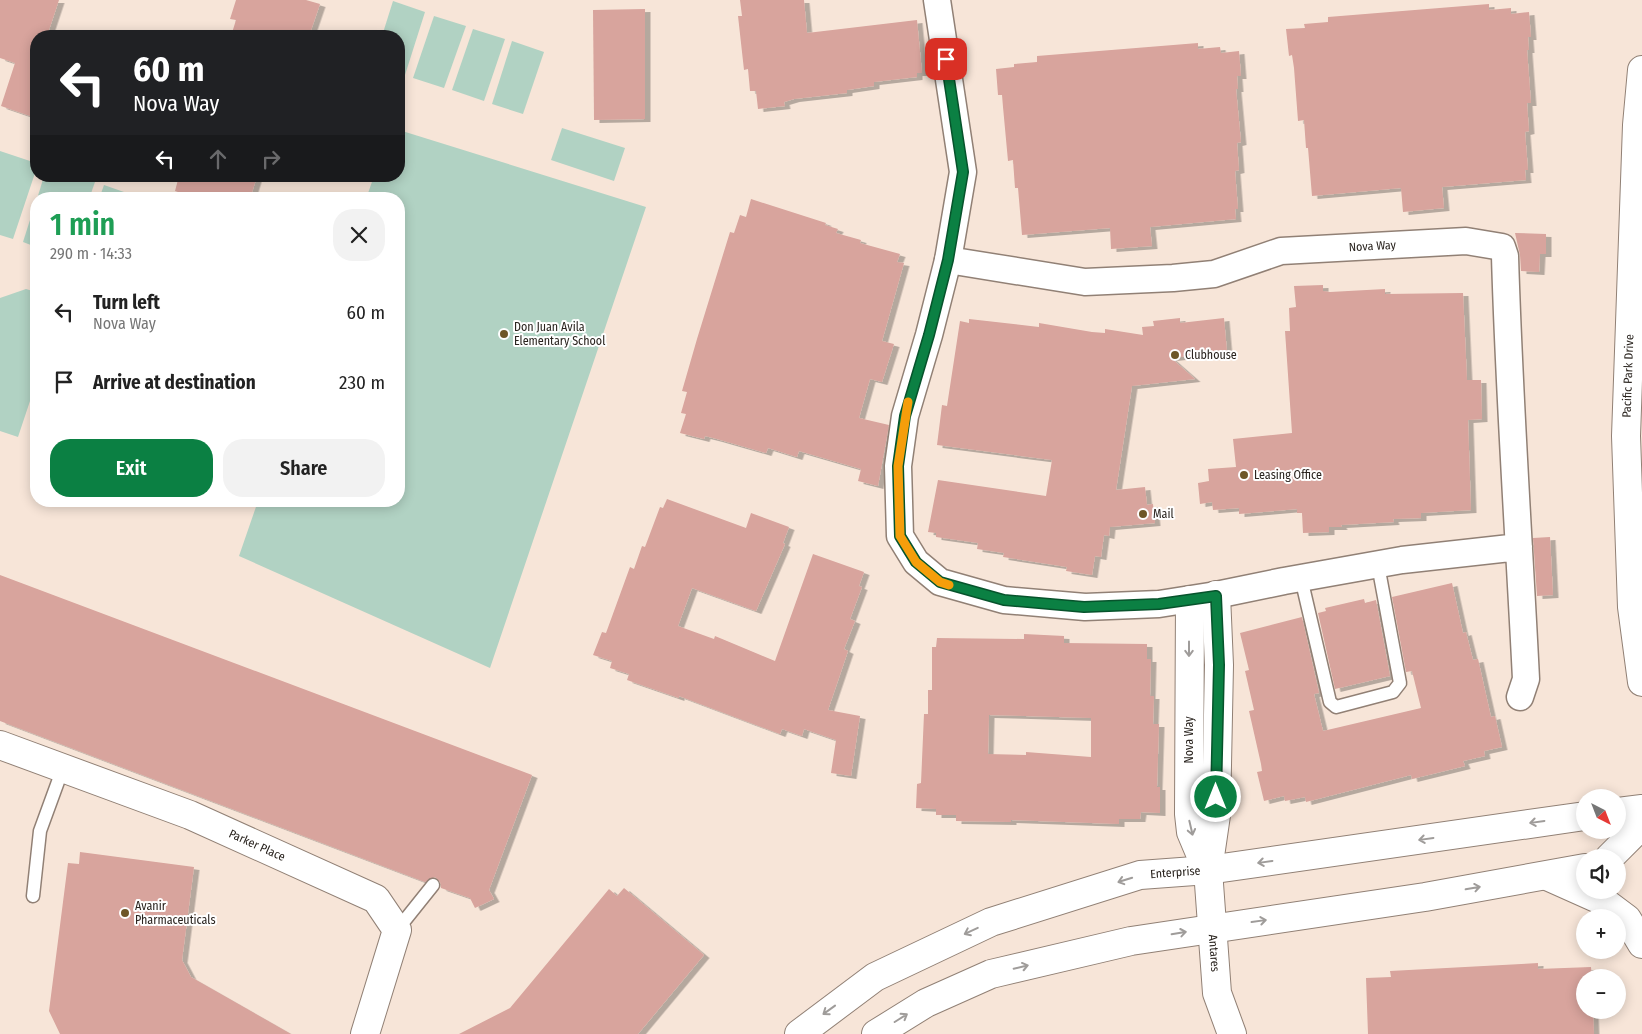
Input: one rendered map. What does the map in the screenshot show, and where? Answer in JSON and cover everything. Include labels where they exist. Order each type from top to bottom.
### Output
[{"type":"main road","name":"Pacific Park Drive","points":[[1642,70],[1637,125],[1626,436],[1632,607],[1642,682]]},
{"type":"main road","points":[[1208,870],[1216,816],[1219,665],[1216,596]]},
{"type":"main road","name":"Nova Way","points":[[1190,600],[1189,814],[1191,832],[1208,870]]},
{"type":"main road","name":"Parker Place","points":[[0,745],[190,815],[376,899],[397,930]]},
{"type":"main road","points":[[1626,811],[1642,809]]},
{"type":"main road","name":"Enterprise","points":[[800,1034],[875,977],[991,922],[1140,875],[1208,870],[1576,817]]},
{"type":"main road","points":[[1618,849],[1642,824]]},
{"type":"main road","name":"Antares","points":[[1208,870],[1217,993],[1232,1034]]},
{"type":"main road","points":[[876,1034],[926,1003],[991,974],[1131,941],[1426,897],[1576,870]]},
{"type":"main road","points":[[1547,876],[1604,901],[1627,919],[1642,944]]},
{"type":"main road","points":[[365,1034],[397,930]]},
{"type":"street","points":[[937,0],[963,172],[948,260],[929,335],[907,408],[898,466],[900,536],[916,562],[940,582],[1004,600],[1084,607],[1159,604],[1190,600],[1378,565],[1519,547]]},
{"type":"street","name":"Nova Way","points":[[948,260],[1085,282],[1214,274],[1282,250],[1466,241],[1502,247],[1505,256],[1511,424],[1526,679],[1520,697]]},
{"type":"lane","points":[[1301,578],[1330,702],[1336,707],[1394,692],[1400,683],[1378,565]]},
{"type":"lane","points":[[33,896],[40,830],[63,768]]},
{"type":"lane","points":[[397,930],[433,885]]},
{"type":"green space","points":[[393,1],[425,12],[405,75],[405,30],[384,30]]},
{"type":"green space","points":[[434,16],[466,26],[444,88],[413,78]]},
{"type":"green space","points":[[473,29],[505,39],[484,101],[452,90]]},
{"type":"green space","points":[[512,41],[544,52],[523,114],[492,104]]},
{"type":"green space","points":[[562,128],[625,148],[614,181],[551,160]]},
{"type":"green space","points":[[405,132],[646,207],[490,668],[239,556],[256,507],[405,507],[405,192],[368,192],[372,182],[405,182]]},
{"type":"green space","points":[[0,151],[30,161],[30,182],[32,182],[13,239],[0,235]]},
{"type":"green space","points":[[42,182],[95,182],[91,192],[39,192]]},
{"type":"green space","points":[[104,185],[124,192],[102,192]]},
{"type":"green space","points":[[30,220],[30,245],[23,242]]},
{"type":"green space","points":[[26,289],[30,290],[30,401],[18,437],[0,431],[0,298]]},
{"type":"building","points":[[0,0],[59,0],[49,30],[30,30],[30,116],[1,106],[15,63],[0,58]]},
{"type":"building","points":[[236,0],[306,0],[320,4],[311,30],[233,30],[236,20],[230,19]]},
{"type":"building","points":[[740,0],[804,0],[807,33],[917,20],[922,73],[917,73],[917,77],[874,82],[874,86],[847,90],[847,93],[794,99],[784,102],[785,106],[758,109],[756,91],[750,91],[748,69],[744,70],[738,16],[742,16]]},
{"type":"building","points":[[1489,4],[1489,10],[1511,8],[1511,14],[1529,12],[1531,37],[1528,37],[1529,50],[1527,50],[1531,103],[1527,103],[1529,131],[1525,132],[1528,170],[1525,170],[1526,180],[1442,187],[1444,208],[1403,212],[1401,188],[1312,196],[1304,120],[1298,121],[1294,68],[1292,55],[1289,56],[1286,29],[1305,28],[1304,24],[1328,22],[1328,17]]},
{"type":"building","points":[[645,9],[645,119],[594,120],[593,10]]},
{"type":"building","points":[[1198,43],[1198,49],[1220,47],[1221,53],[1239,51],[1241,76],[1237,76],[1238,89],[1236,89],[1241,142],[1237,143],[1239,170],[1235,171],[1238,209],[1235,209],[1236,219],[1150,227],[1152,246],[1111,249],[1110,228],[1022,235],[1018,188],[1015,188],[1013,160],[1008,161],[1002,95],[998,95],[996,69],[1014,67],[1014,64],[1037,62],[1037,56]]},
{"type":"building","points":[[177,182],[255,182],[252,192],[175,191]]},
{"type":"building","points":[[751,199],[826,223],[825,225],[838,229],[836,233],[861,240],[860,243],[900,254],[897,262],[904,263],[882,341],[894,344],[882,382],[870,379],[859,418],[889,425],[878,486],[858,481],[861,469],[799,451],[797,457],[768,448],[766,453],[705,436],[704,439],[680,433],[686,414],[681,413],[687,392],[682,391],[697,339],[730,232],[734,233],[740,215],[746,217]]},
{"type":"building","points":[[1515,233],[1546,234],[1546,254],[1540,254],[1539,272],[1521,271],[1520,255]]},
{"type":"building","points":[[1323,285],[1323,291],[1330,292],[1385,289],[1385,294],[1463,293],[1467,380],[1481,380],[1482,419],[1468,420],[1471,510],[1421,513],[1421,518],[1393,519],[1394,522],[1341,525],[1342,527],[1329,527],[1329,532],[1303,533],[1302,513],[1297,513],[1297,509],[1239,514],[1239,508],[1213,510],[1212,502],[1200,504],[1198,483],[1209,481],[1208,469],[1236,467],[1233,439],[1292,433],[1285,331],[1290,331],[1289,308],[1296,307],[1294,286]]},
{"type":"building","points":[[1180,318],[1180,323],[1224,318],[1227,352],[1171,358],[1195,379],[1132,386],[1116,490],[1145,487],[1147,505],[1153,504],[1155,523],[1110,527],[1109,536],[1104,535],[1101,557],[1095,556],[1092,575],[1066,571],[1067,567],[1003,557],[1004,553],[977,549],[978,543],[936,537],[936,533],[928,532],[938,480],[1046,496],[1052,460],[937,445],[942,405],[947,406],[960,321],[969,323],[969,319],[1039,327],[1039,323],[1092,332],[1105,333],[1105,329],[1143,335],[1142,327],[1154,326],[1153,321]]},
{"type":"building","points":[[667,499],[746,528],[751,513],[789,527],[783,543],[785,544],[756,611],[692,588],[678,626],[714,639],[715,636],[775,661],[813,554],[864,572],[859,586],[862,587],[850,619],[855,621],[844,649],[848,651],[828,710],[860,716],[851,776],[831,773],[836,740],[804,729],[802,736],[782,729],[780,734],[679,696],[679,698],[627,680],[629,674],[610,668],[612,661],[593,655],[602,632],[606,633],[630,567],[634,569],[642,546],[645,547],[660,507],[663,508]]},
{"type":"building","points":[[1550,537],[1553,595],[1537,596],[1533,538]]},
{"type":"building","points":[[0,575],[532,775],[489,890],[494,899],[475,908],[470,898],[441,888],[440,882],[435,877],[425,882],[0,721]]},
{"type":"building","points":[[1452,583],[1463,633],[1466,632],[1473,660],[1478,659],[1491,717],[1495,716],[1502,747],[1484,751],[1485,756],[1463,761],[1465,766],[1412,779],[1411,775],[1306,802],[1305,797],[1285,801],[1284,796],[1264,801],[1257,772],[1262,771],[1261,764],[1249,711],[1254,710],[1245,671],[1249,670],[1240,633],[1302,617],[1319,693],[1314,694],[1323,731],[1421,708],[1412,671],[1406,672],[1392,597]]},
{"type":"building","points":[[1364,599],[1365,603],[1376,600],[1390,676],[1335,689],[1318,613],[1326,611],[1325,608]]},
{"type":"building","points":[[1024,634],[1064,636],[1064,643],[1147,644],[1147,659],[1151,659],[1150,696],[1154,696],[1153,724],[1159,724],[1157,787],[1160,787],[1160,813],[1141,812],[1140,819],[1119,819],[1119,824],[1011,820],[1011,822],[956,821],[956,815],[936,815],[936,809],[916,808],[917,784],[921,783],[924,714],[928,714],[928,690],[932,690],[932,647],[936,647],[937,638],[1024,639]],"holes":[[[989,715],[1091,718],[1091,757],[1026,752],[1026,755],[988,754]]]},
{"type":"building","name":"Avanir Pharmaceuticals","points":[[80,852],[194,867],[182,960],[191,977],[291,1034],[60,1034],[49,1011],[68,863],[79,864]]},
{"type":"building","points":[[624,888],[704,955],[638,1034],[459,1034],[510,1008],[609,889],[617,896]]},
{"type":"building","points":[[1538,963],[1538,969],[1591,967],[1591,969],[1576,969],[1576,1019],[1593,1019],[1594,1034],[1368,1034],[1366,978],[1391,977],[1390,971]]},
{"type":"slow traffic","points":[[908,402],[898,466],[900,536],[916,562],[940,582],[949,585]]},
{"type":"place","name":"Don Juan Avila Elementary School","points":[[504,334]]},
{"type":"place","name":"Clubhouse","points":[[1175,355]]},
{"type":"place","name":"Leasing Office","points":[[1244,475]]},
{"type":"place","name":"Mail","points":[[1143,514]]},
{"type":"place","name":"Avanir Pharmaceuticals","points":[[125,913]]},
{"type":"route","points":[[946,59],[963,172],[948,260],[929,335],[905,416],[898,466],[900,536],[916,562],[940,582],[1004,600],[1084,607],[1159,604],[1216,596],[1219,665],[1216,797]]}]
